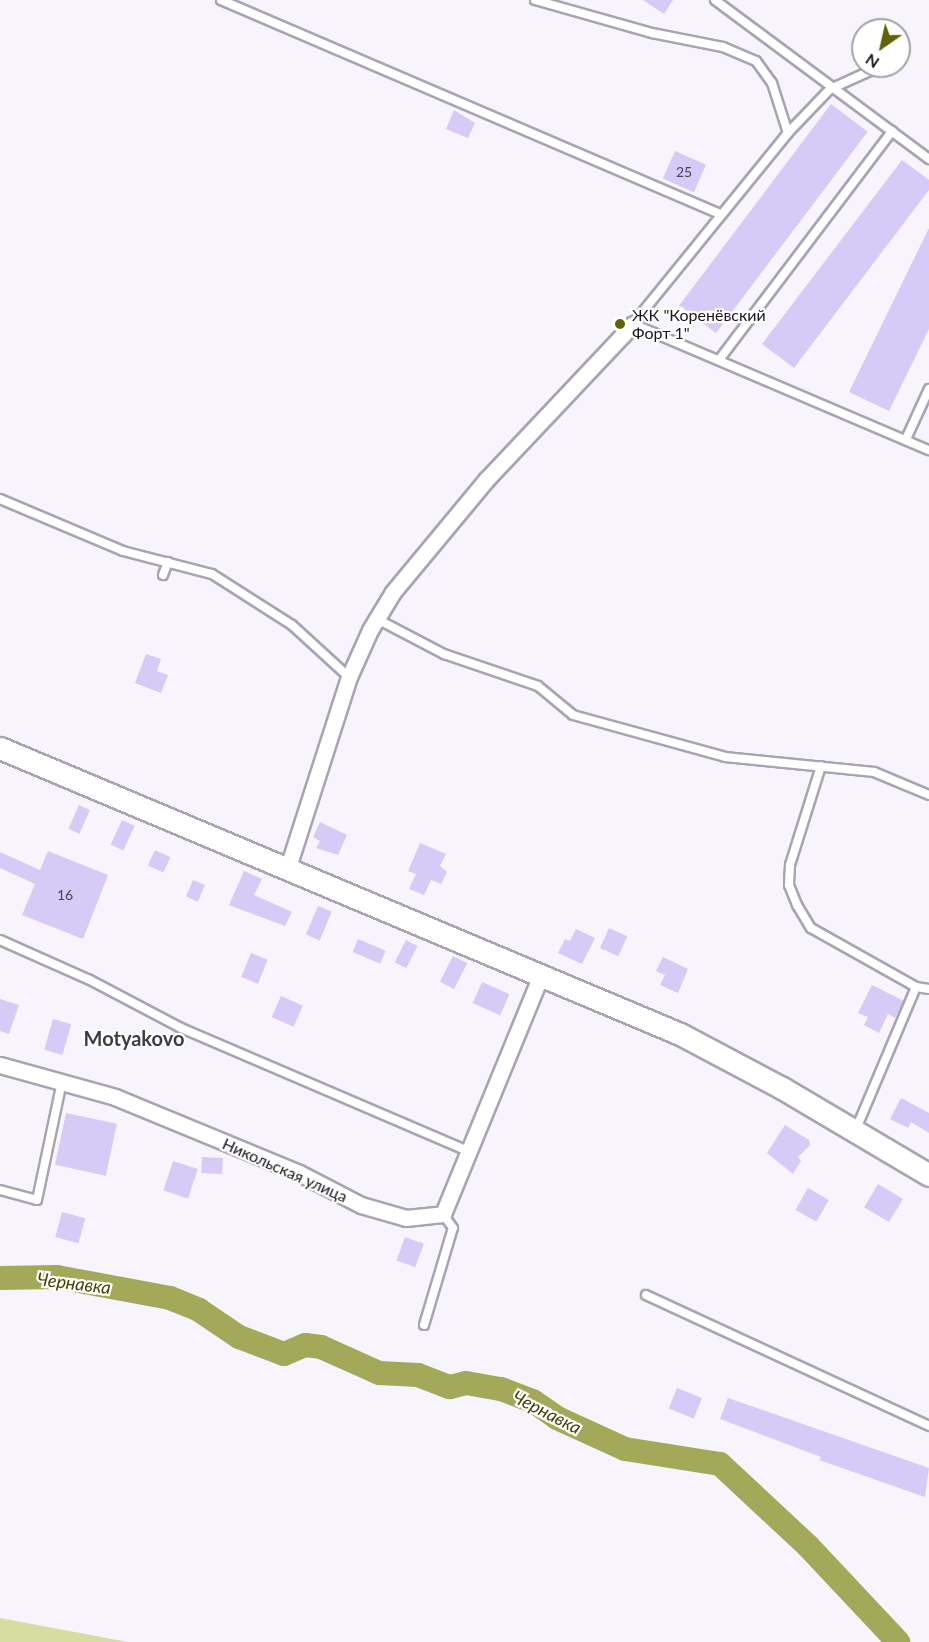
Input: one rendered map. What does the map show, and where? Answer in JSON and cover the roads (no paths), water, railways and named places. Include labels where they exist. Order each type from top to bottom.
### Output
[{"type":"main road","points":[[0,748],[681,1034],[929,1175]]},
{"type":"street","points":[[288,867],[349,677],[393,592],[486,480],[633,324]]},
{"type":"street","points":[[443,1214],[541,975]]},
{"type":"street","name":"Никольская улица","points":[[0,1065],[115,1097],[299,1173],[361,1205],[406,1218],[443,1214]]},
{"type":"lane","points":[[221,0],[720,214]]},
{"type":"lane","points":[[535,0],[652,33],[723,47],[756,61],[772,82],[788,133]]},
{"type":"lane","points":[[715,0],[830,89],[929,159]]},
{"type":"lane","points":[[854,78],[830,89],[788,133],[633,324],[929,450]]},
{"type":"lane","points":[[719,360],[892,131]]},
{"type":"lane","points":[[906,440],[929,389]]},
{"type":"lane","points":[[0,499],[123,551],[212,574],[292,625],[349,677]]},
{"type":"lane","points":[[163,575],[168,562]]},
{"type":"lane","points":[[377,619],[444,654],[538,686],[573,715],[726,757],[874,772],[929,795]]},
{"type":"lane","points":[[821,766],[790,865],[789,885],[797,905],[812,928],[916,987],[929,989]]},
{"type":"lane","points":[[0,940],[71,971],[181,1028],[468,1151]]},
{"type":"lane","points":[[855,1131],[916,987]]},
{"type":"lane","points":[[0,1190],[37,1200],[62,1081]]},
{"type":"lane","points":[[424,1325],[453,1228],[443,1214]]},
{"type":"lane","points":[[646,1295],[929,1425]]},
{"type":"waterway","name":"Чернавка","points":[[0,1278],[57,1277],[170,1298],[199,1310],[239,1337],[284,1354],[305,1345],[321,1347],[379,1373],[418,1375],[450,1387],[466,1383],[501,1389],[533,1401],[557,1418],[625,1449],[720,1464],[808,1546],[898,1642]]},
{"type":"place","name":"ЖК \"Коренёвский Форт 1\"","points":[[620,324]]},
{"type":"district","name":"Motyakovo","points":[[134,1038]]}]
